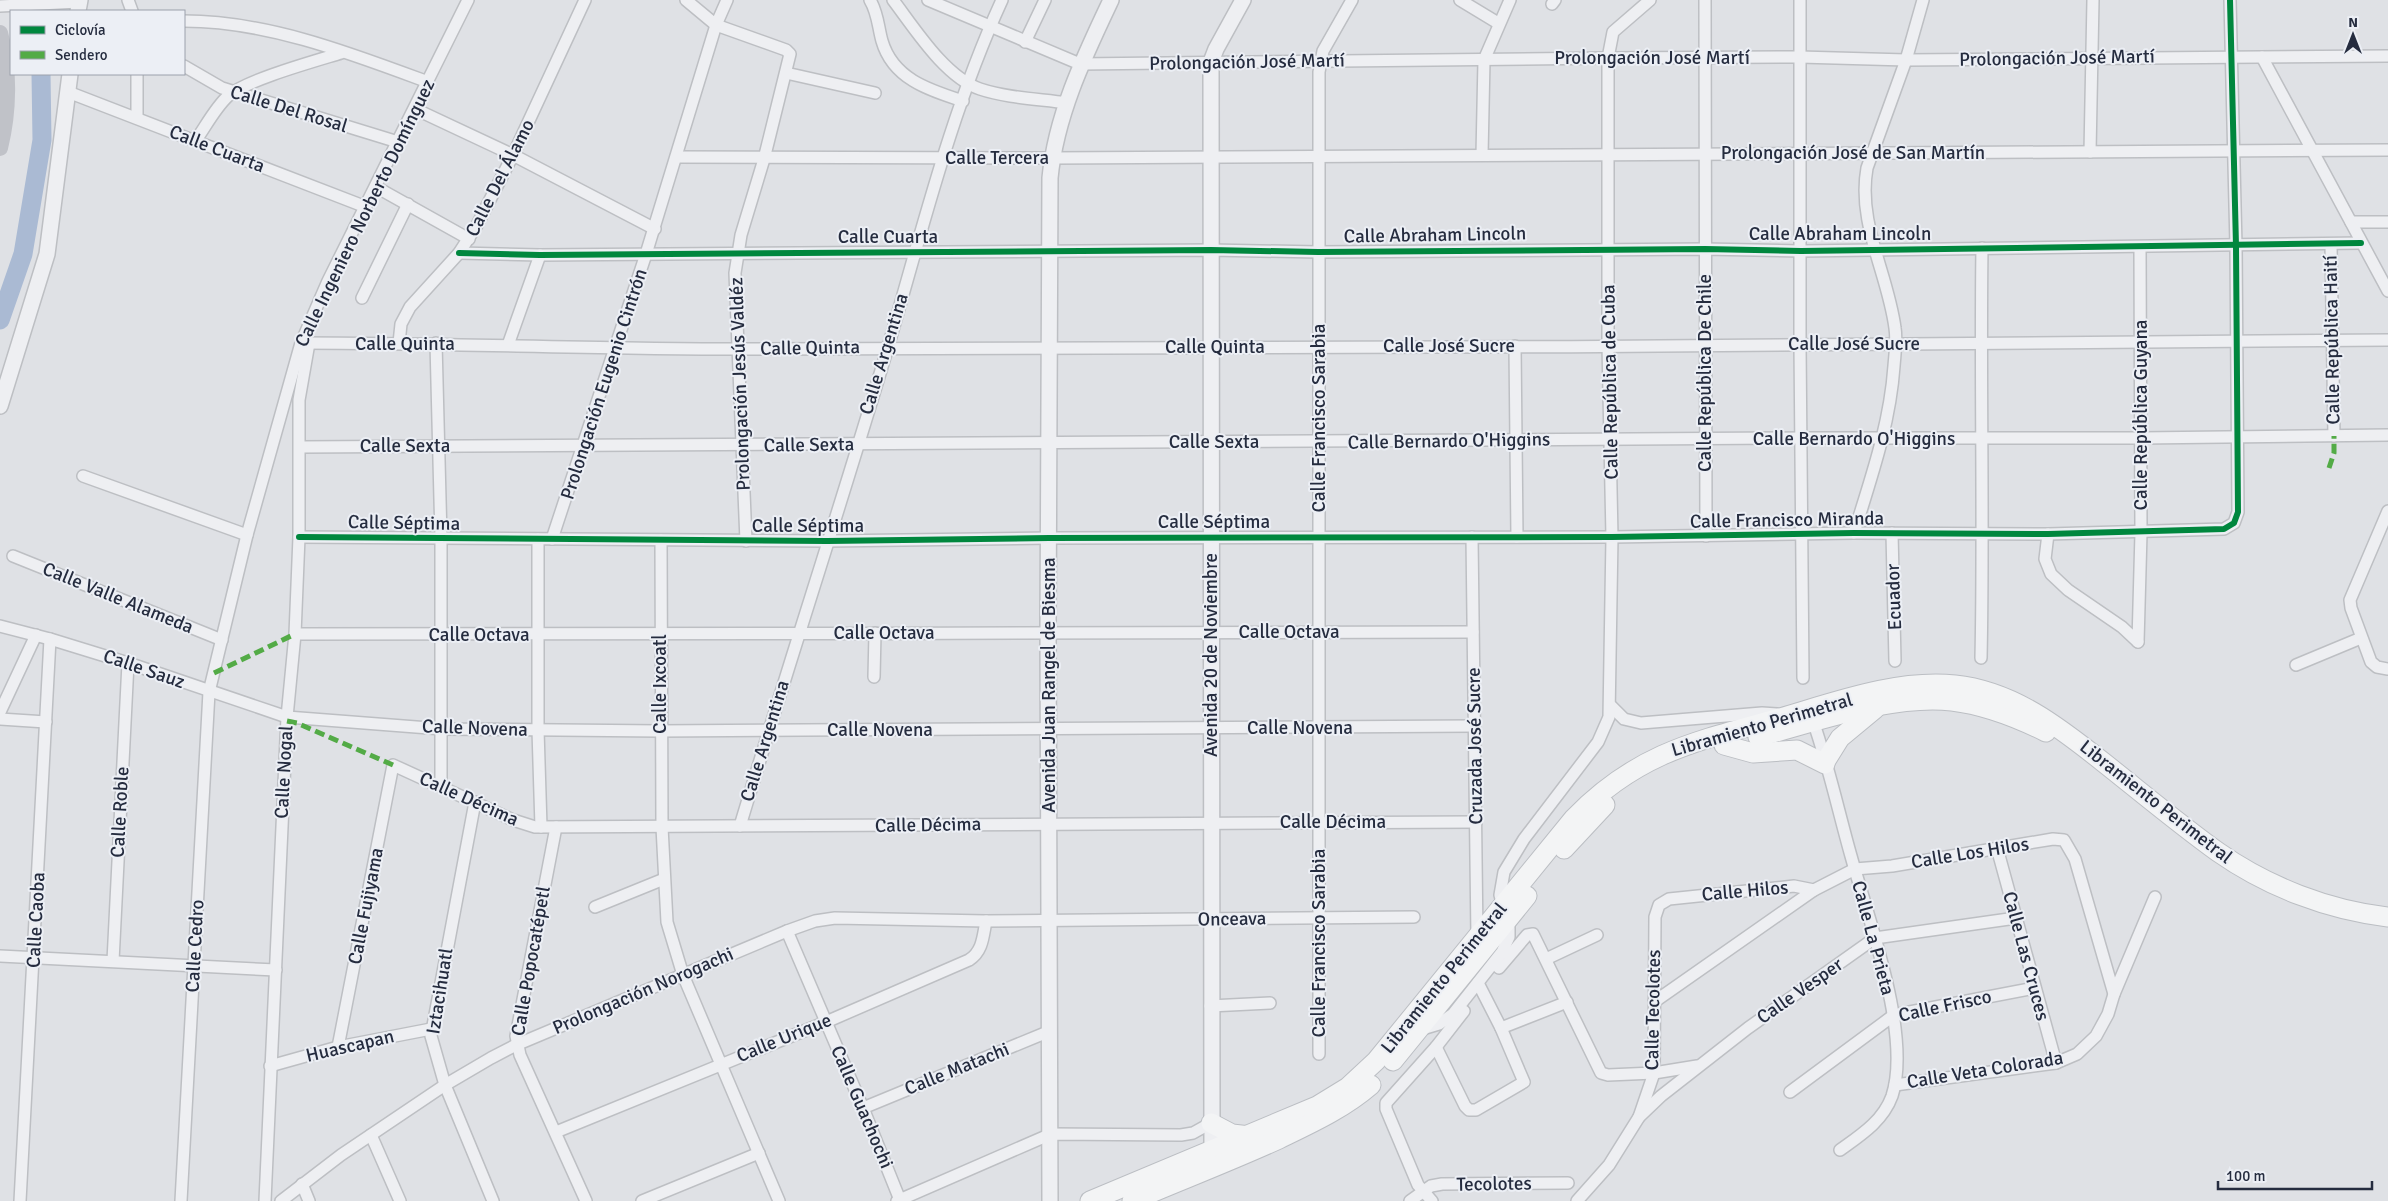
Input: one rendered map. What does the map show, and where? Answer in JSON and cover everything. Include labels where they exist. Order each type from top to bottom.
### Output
[{"type":"main road","points":[[0,33],[5,54],[7,85],[1,144]]},
{"type":"main road","name":"Libramiento Perimetral","points":[[1132,1201],[1212,1160],[1250,1136],[1317,1106],[1361,1077],[1477,935],[1505,913],[1616,796],[1672,762],[1885,690],[1937,684],[1955,685],[1981,690],[2004,698],[2056,725],[2218,852],[2253,874],[2309,899],[2388,917]]},
{"type":"main road","name":"Libramiento Perimetral","points":[[1090,1201],[1212,1160],[1267,1144],[1337,1110],[1374,1082],[1419,1030],[1479,956],[1505,913],[1574,818],[1597,795],[1624,775],[1679,747],[1785,716],[1812,716],[1912,701],[1951,700],[1985,706],[2051,735],[2215,864],[2254,888],[2298,908],[2325,916],[2388,928]]},
{"type":"main road","points":[[1724,745],[1753,753],[1797,750],[1825,763],[1840,738],[1877,706]]},
{"type":"main road","points":[[1212,1123],[1232,1134],[1250,1136]]},
{"type":"street","name":"Calle Ingeniero Norberto Domínguez","points":[[210,692],[248,535],[305,344],[328,282],[468,0]]},
{"type":"street","name":"Calle Del Álamo","points":[[399,343],[401,324],[410,307],[459,253],[469,239],[513,155],[585,0]]},
{"type":"street","points":[[686,0],[716,25]]},
{"type":"street","name":"Prolongación Eugenio Cintrón","points":[[552,539],[677,157],[716,25],[727,0]]},
{"type":"street","points":[[870,0],[876,12],[882,42],[888,57],[899,71],[912,82],[963,101]]},
{"type":"street","points":[[876,12],[892,0],[935,53],[969,84],[998,93],[1067,103]]},
{"type":"street","name":"Prolongación José Martí","points":[[928,0],[1080,64],[1608,58],[1800,57],[1906,60],[2388,56]]},
{"type":"street","name":"Calle Argentina","points":[[740,826],[798,633],[888,348],[914,252],[943,158],[990,26],[1002,0]]},
{"type":"street","points":[[1025,42],[1045,0]]},
{"type":"street","name":"Avenida Juan Rangel de Biesma","points":[[1050,1201],[1048,632],[1052,158],[1080,64],[1111,0]]},
{"type":"street","name":"Avenida 20 de Noviembre","points":[[1212,1160],[1210,1006],[1212,346],[1210,62],[1244,0]]},
{"type":"street","name":"Calle Francisco Sarabia","points":[[1319,1054],[1318,156],[1320,61],[1323,51],[1352,0]]},
{"type":"street","points":[[1460,0],[1498,23]]},
{"type":"street","points":[[1482,155],[1484,60],[1498,23],[1510,0]]},
{"type":"street","name":"Calle República de Cuba","points":[[1479,986],[1506,944],[1509,928],[1501,884],[1511,858],[1598,742],[1607,725],[1611,706],[1612,537],[1608,346],[1608,58],[1613,32],[1650,0]]},
{"type":"street","name":"Calle República De Chile","points":[[1705,0],[1706,536]]},
{"type":"street","points":[[1800,0],[1800,438],[1803,678]]},
{"type":"street","points":[[1854,533],[1882,439],[1893,377],[1896,345],[1892,309],[1874,249],[1865,201],[1864,183],[1872,153],[1906,60],[1923,0]]},
{"type":"street","points":[[2090,152],[2092,0]]},
{"type":"street","points":[[2230,0],[2236,246],[2236,437]]},
{"type":"street","points":[[0,6],[58,1],[79,4]]},
{"type":"street","points":[[185,21],[251,27],[285,35],[428,82]]},
{"type":"street","name":"Prolongación Jesús Valdéz","points":[[716,25],[786,50],[790,54],[764,158],[736,254],[736,349],[746,541]]},
{"type":"street","points":[[196,140],[223,101],[234,92],[272,76],[341,52]]},
{"type":"street","points":[[2262,57],[2388,291]]},
{"type":"street","name":"Calle Del Rosal","points":[[185,67],[222,88],[398,142]]},
{"type":"street","points":[[786,73],[875,93]]},
{"type":"street","points":[[0,406],[46,254],[70,75]]},
{"type":"street","points":[[137,75],[137,118]]},
{"type":"street","name":"Calle Cuarta","points":[[68,92],[366,207]]},
{"type":"street","points":[[415,108],[513,155],[654,229]]},
{"type":"street","name":"Prolongación José de San Martín","points":[[1318,156],[2388,150]]},
{"type":"street","name":"Calle Tercera","points":[[677,157],[1052,158],[1318,156]]},
{"type":"street","points":[[376,187],[469,239]]},
{"type":"street","points":[[362,298],[408,204]]},
{"type":"street","points":[[2350,222],[2388,222]]},
{"type":"street","name":"Calle Abraham Lincoln","points":[[1318,252],[1609,249],[1801,251],[2140,248],[2361,243]]},
{"type":"street","name":"Calle República Haití","points":[[2331,245],[2334,436]]},
{"type":"street","points":[[1981,658],[1984,534],[1980,343],[1982,248]]},
{"type":"street","name":"Calle República Guyana","points":[[2048,534],[2045,559],[2051,574],[2068,590],[2122,627],[2138,642],[2142,533],[2140,248]]},
{"type":"street","name":"Calle Cuarta","points":[[459,253],[540,255],[1210,250],[1318,252]]},
{"type":"street","points":[[508,345],[540,255]]},
{"type":"street","name":"Calle José Sucre","points":[[1319,346],[1896,345],[2388,340]]},
{"type":"street","name":"Calle Quinta","points":[[305,344],[399,343],[736,349],[1319,346]]},
{"type":"street","name":"Calle Nogal","points":[[266,1201],[270,1066],[287,717],[295,634],[299,537],[300,384],[305,344]]},
{"type":"street","points":[[436,344],[437,447],[441,538],[441,787]]},
{"type":"street","points":[[1515,346],[1517,537]]},
{"type":"street","name":"Calle Bernardo O'Higgins","points":[[1319,442],[2388,435]]},
{"type":"street","name":"Calle Francisco Miranda","points":[[1318,537],[1612,537],[1854,533],[2048,534],[2142,533],[2224,529],[2234,523],[2238,512],[2236,437]]},
{"type":"street","name":"Calle Sexta","points":[[300,447],[1319,442]]},
{"type":"street","points":[[83,476],[248,535]]},
{"type":"street","points":[[2388,511],[2350,600],[2361,638],[2371,662],[2382,669],[2388,669]]},
{"type":"street","name":"Ecuador","points":[[1892,533],[1895,661]]},
{"type":"street","name":"Calle Séptima","points":[[299,537],[827,541],[1318,537]]},
{"type":"street","name":"Cruzada José Sucre","points":[[1472,537],[1477,935],[1479,956]]},
{"type":"street","points":[[538,539],[538,730],[541,827]]},
{"type":"street","name":"Calle Ixcoatl","points":[[661,540],[660,731],[662,827],[664,879],[670,936],[683,975],[779,1201]]},
{"type":"street","name":"Calle Valle Alameda","points":[[13,556],[222,640]]},
{"type":"street","name":"Calle Sauz","points":[[0,626],[128,663],[287,717]]},
{"type":"street","name":"Calle Octava","points":[[295,634],[1473,632]]},
{"type":"street","points":[[874,677],[875,633]]},
{"type":"street","points":[[0,712],[36,635]]},
{"type":"street","points":[[2296,665],[2361,638]]},
{"type":"street","name":"Calle Caoba","points":[[20,1201],[50,639]]},
{"type":"street","name":"Calle Roble","points":[[113,962],[128,663]]},
{"type":"street","name":"Calle Cedro","points":[[181,1201],[210,692]]},
{"type":"street","points":[[1611,706],[1624,719],[1641,723],[1762,713],[1785,716]]},
{"type":"street","name":"Calle La Prieta","points":[[1812,716],[1875,938],[1894,1015],[1896,1049],[1895,1085],[1886,1111],[1865,1132],[1840,1150]]},
{"type":"street","name":"Calle Novena","points":[[287,717],[442,729],[660,731],[1318,729],[1474,726]]},
{"type":"street","points":[[0,719],[46,722]]},
{"type":"street","name":"Calle Décima","points":[[393,765],[525,825],[541,827],[1476,822]]},
{"type":"street","name":"Calle Fujiyama","points":[[338,1047],[393,765]]},
{"type":"street","name":"Iztacihuatl","points":[[475,802],[431,1029],[435,1055],[445,1085],[493,1201]]},
{"type":"street","name":"Calle Popocatépetl","points":[[556,827],[516,1023],[516,1045],[586,1201]]},
{"type":"street","name":"Calle Los Hilos","points":[[1854,869],[1892,866],[2053,839],[2064,840],[2075,859],[2114,994]]},
{"type":"street","name":"Calle Las Cruces","points":[[1997,848],[2056,1063]]},
{"type":"street","name":"Calle Hilos","points":[[1662,902],[1678,897],[1794,886],[1814,890],[1854,869]]},
{"type":"street","points":[[596,907],[664,879]]},
{"type":"street","points":[[1654,1002],[1814,890]]},
{"type":"street","name":"Calle Veta Colorada","points":[[1895,1085],[2056,1063],[2077,1054],[2096,1036],[2108,1014],[2114,994],[2155,897]]},
{"type":"street","name":"Calle Tecolotes","points":[[1639,1117],[1654,1073],[1655,917],[1662,902]]},
{"type":"street","name":"Onceava","points":[[1050,920],[1414,917]]},
{"type":"street","name":"Prolongación Norogachi","points":[[281,1201],[371,1135],[445,1085],[516,1045],[787,931],[815,921],[834,918],[986,921],[1050,920]]},
{"type":"street","name":"Calle Vesper","points":[[1639,1117],[1697,1066],[1875,938],[2016,918]]},
{"type":"street","name":"Calle Urique","points":[[556,1132],[721,1063],[826,1022],[969,960],[977,955],[986,921]]},
{"type":"street","name":"Calle Guachochi","points":[[787,931],[863,1108],[898,1200]]},
{"type":"street","points":[[1419,1030],[1446,1020],[1531,934],[1546,959],[1601,1073],[1654,1073],[1697,1066]]},
{"type":"street","points":[[1546,959],[1597,935]]},
{"type":"street","points":[[0,956],[276,970]]},
{"type":"street","points":[[1436,1047],[1465,1106],[1469,1110],[1476,1110],[1525,1080],[1479,986]]},
{"type":"street","points":[[1432,1201],[1422,1191],[1386,1109],[1386,1103],[1436,1047],[1479,986]]},
{"type":"street","name":"Calle Frisco","points":[[1790,1092],[1894,1015],[2034,988]]},
{"type":"street","points":[[1501,1028],[1567,1002]]},
{"type":"street","points":[[1210,1006],[1270,1003]]},
{"type":"street","name":"Huascapan","points":[[270,1066],[338,1047],[431,1029]]},
{"type":"street","name":"Calle Matachi","points":[[863,1108],[1050,1031]]},
{"type":"street","points":[[1577,1201],[1609,1165],[1639,1117]]},
{"type":"street","points":[[898,1200],[1051,1134],[1181,1135],[1193,1133],[1212,1123]]},
{"type":"street","points":[[371,1135],[400,1201]]},
{"type":"street","points":[[642,1201],[759,1153]]},
{"type":"street","name":"Tecolotes","points":[[1422,1191],[1431,1186],[1442,1184],[1568,1183]]},
{"type":"street","points":[[302,1184],[309,1201]]},
{"type":"street","points":[[1410,1201],[1422,1191]]},
{"type":"waterway","points":[[0,320],[23,254],[42,140],[41,75]]},
{"type":"marked path","points":[[2329,468],[2334,453],[2334,436]]},
{"type":"marked path","points":[[214,673],[295,634]]},
{"type":"marked path","points":[[287,721],[297,723],[393,765]]},
{"type":"cycle path","points":[[299,537],[827,541],[1049,538],[1612,537],[1854,533],[2048,534],[2224,529],[2234,523],[2238,512],[2236,246],[2230,0]]},
{"type":"cycle path","points":[[459,253],[540,255],[1211,250],[1318,252],[1705,249],[1801,251],[2361,243]]}]
